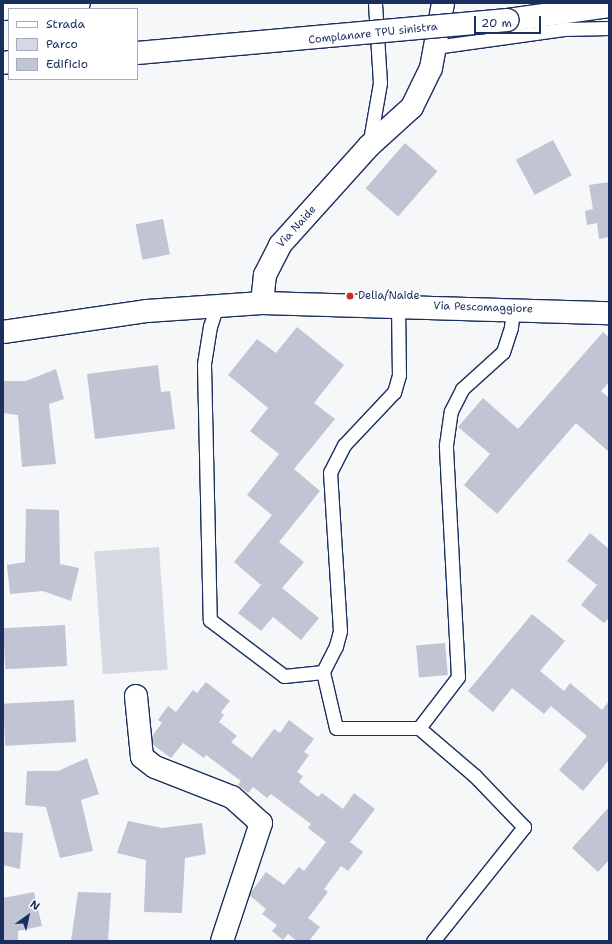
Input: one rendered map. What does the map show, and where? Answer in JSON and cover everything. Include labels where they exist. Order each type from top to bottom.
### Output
[{"type":"main road","points":[[16,8],[79,3]]},
{"type":"main road","name":"Via Naide","points":[[262,303],[263,281],[273,255],[369,146],[412,108],[431,68],[443,3]]},
{"type":"main road","name":"Complanare TPU sinistra","points":[[138,53],[508,20],[609,6]]},
{"type":"main road","points":[[565,13],[609,10]]},
{"type":"main road","points":[[3,332],[147,311],[262,303]]},
{"type":"main road","name":"Via Pescomaggiore","points":[[262,303],[513,308],[609,313]]},
{"type":"main road","points":[[136,696],[142,757],[155,767],[232,797],[261,823],[222,941]]},
{"type":"lane","points":[[369,146],[380,83],[376,3]]},
{"type":"lane","points":[[435,47],[564,29],[609,28]]},
{"type":"lane","points":[[217,305],[210,326],[204,365],[210,620],[284,676],[323,672]]},
{"type":"lane","points":[[398,305],[399,375],[396,387],[387,401],[342,449],[330,472],[340,631],[336,646],[323,672],[336,728],[419,728],[474,776],[524,827],[433,941]]},
{"type":"lane","points":[[419,728],[458,678],[446,445],[451,411],[462,389],[503,352],[511,327],[513,308]]},
{"type":"green space","points":[[159,547],[168,670],[103,674],[94,552]]},
{"type":"building","points":[[553,140],[572,175],[535,195],[516,160]]},
{"type":"building","points":[[405,143],[437,171],[398,216],[366,188]]},
{"type":"building","points":[[609,182],[609,237],[599,239],[597,223],[587,225],[585,211],[593,209],[589,185]]},
{"type":"building","points":[[163,219],[170,254],[142,260],[136,224]]},
{"type":"building","points":[[297,327],[344,365],[314,403],[335,419],[294,469],[320,491],[279,542],[304,562],[282,588],[319,618],[301,640],[273,617],[261,631],[238,613],[261,585],[234,562],[272,515],[247,495],[279,454],[250,431],[268,408],[228,375],[257,339],[276,353]]},
{"type":"building","points":[[603,332],[609,337],[609,382],[601,391],[609,398],[609,452],[576,423],[497,514],[464,485],[490,454],[458,427],[483,398],[518,429]]},
{"type":"building","points":[[158,365],[161,392],[170,391],[175,429],[95,439],[87,374]]},
{"type":"building","points":[[56,369],[64,399],[49,404],[56,464],[22,467],[18,415],[3,413],[3,381],[26,381]]},
{"type":"building","points":[[26,509],[59,510],[60,564],[79,568],[71,601],[43,591],[10,594],[7,565],[25,562]]},
{"type":"building","points":[[590,533],[609,549],[609,618],[604,623],[581,605],[597,585],[567,561]]},
{"type":"building","points":[[532,614],[565,641],[540,671],[564,691],[570,683],[602,710],[609,701],[609,760],[583,791],[559,770],[587,736],[551,706],[544,714],[512,688],[493,712],[468,691]]},
{"type":"building","points":[[65,625],[67,666],[5,669],[3,628]]},
{"type":"building","points":[[445,643],[448,675],[419,677],[416,646]]},
{"type":"building","points":[[206,682],[230,701],[221,712],[224,715],[219,722],[237,736],[231,742],[252,758],[274,729],[280,733],[289,720],[314,739],[304,752],[309,755],[297,772],[303,776],[299,782],[318,797],[322,793],[343,809],[354,793],[375,809],[350,842],[363,852],[348,871],[341,866],[324,889],[328,892],[308,918],[320,927],[309,941],[297,941],[288,934],[283,940],[272,931],[277,925],[262,914],[266,909],[249,895],[266,872],[284,885],[299,867],[304,871],[326,842],[308,828],[311,824],[271,794],[267,798],[253,787],[248,793],[238,785],[241,781],[206,755],[204,758],[183,743],[171,758],[148,741],[162,723],[158,720],[168,706],[176,712],[193,690],[197,693]]},
{"type":"building","points":[[74,700],[76,742],[5,746],[3,704]]},
{"type":"building","points":[[87,758],[99,794],[81,800],[93,851],[60,858],[46,807],[25,805],[27,771],[58,771]]},
{"type":"building","points":[[609,807],[609,860],[598,872],[572,848]]},
{"type":"building","points":[[128,821],[162,828],[202,823],[206,854],[185,858],[182,913],[144,912],[146,860],[117,853]]},
{"type":"building","points":[[3,832],[23,833],[20,869],[3,865]]},
{"type":"building","points":[[34,892],[42,926],[18,931],[18,941],[3,941],[3,898]]},
{"type":"building","points":[[78,892],[111,893],[108,941],[71,941]]},
{"type":"place","name":"Delia/Naide","points":[[350,296]]}]
